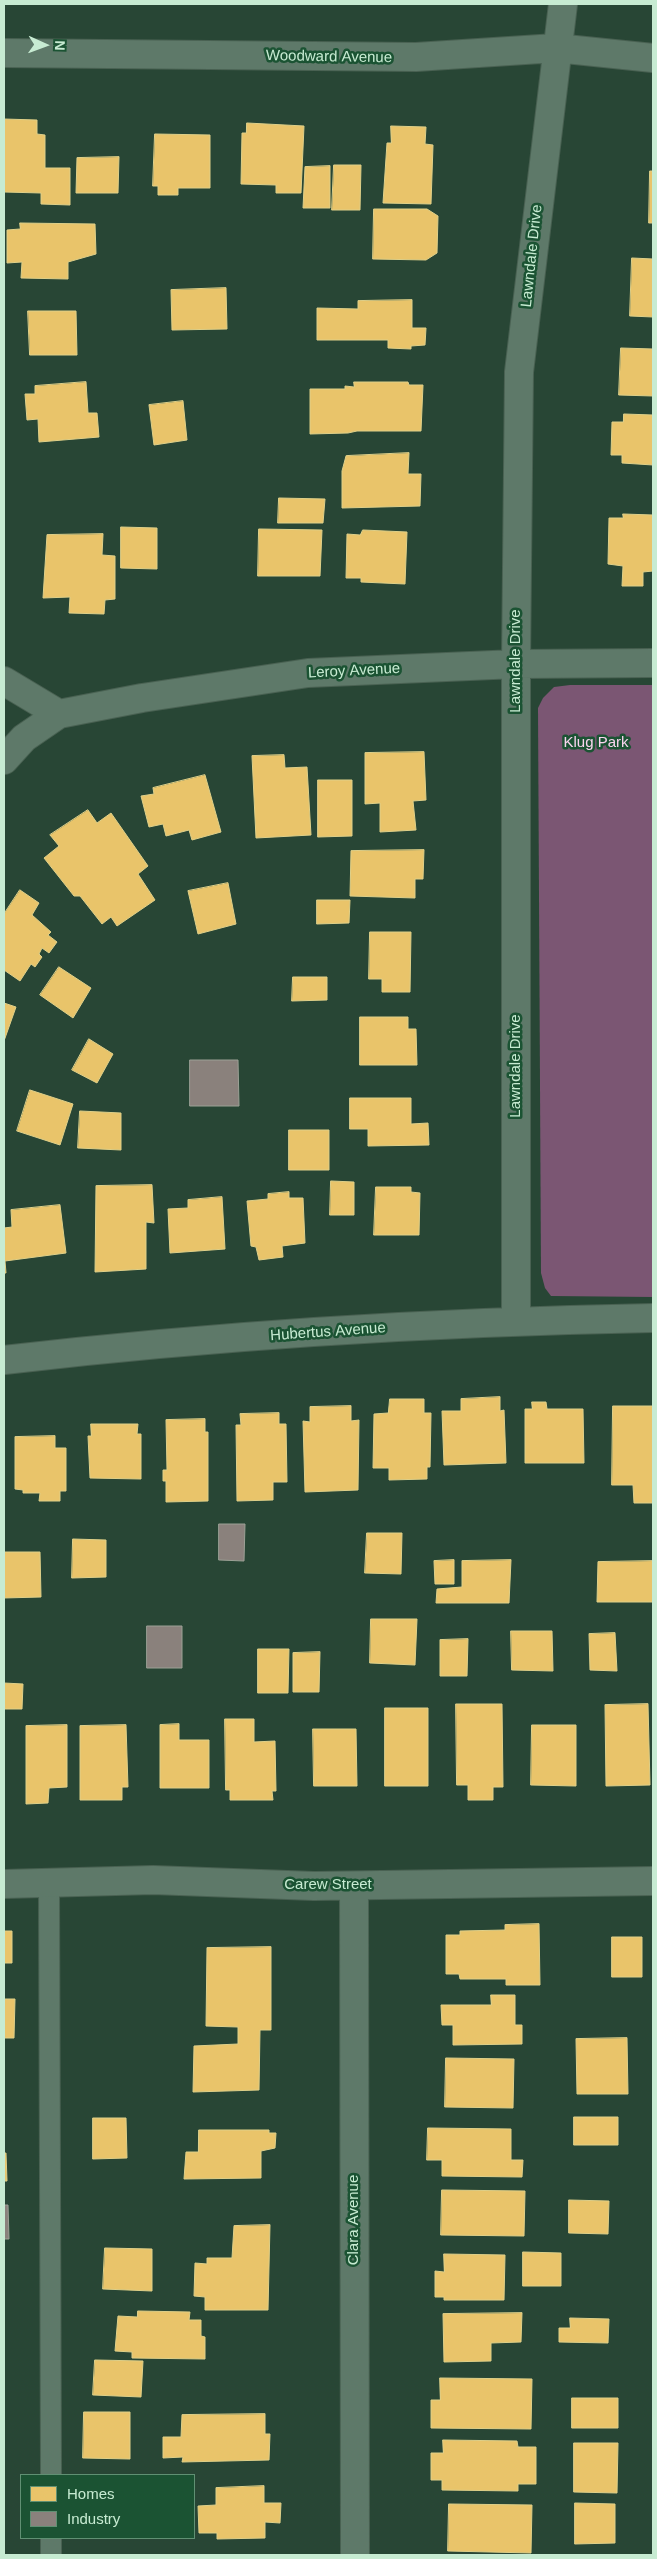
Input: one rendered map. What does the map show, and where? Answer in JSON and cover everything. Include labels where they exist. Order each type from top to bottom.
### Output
[{"type":"street","name":"Lawndale Drive","points":[[516,1320],[516,664],[519,372],[556,48],[563,4]]},
{"type":"street","name":"Woodward Avenue","points":[[4,53],[416,58],[556,48],[653,58]]},
{"type":"street","name":"Leroy Avenue","points":[[4,760],[24,738],[59,714],[142,698],[308,673],[516,664],[653,663]]},
{"type":"street","points":[[4,682],[59,714]]},
{"type":"street","name":"Hubertus Avenue","points":[[4,1360],[145,1344],[516,1320],[653,1318]]},
{"type":"street","name":"Carew Street","points":[[4,1884],[153,1880],[354,1886],[653,1881]]},
{"type":"street","name":"Clara Avenue","points":[[354,1886],[355,2555]]},
{"type":"lane","points":[[49,1884],[51,2474]]},
{"type":"lane","points":[[51,2539],[51,2555]]},
{"type":"green space","name":"Klug Park","points":[[570,685],[653,685],[653,1297],[551,1296],[545,1288],[541,1273],[538,708],[543,698],[554,687]]},
{"type":"building: Homes","points":[[4,119],[37,120],[37,134],[45,135],[45,168],[70,168],[70,205],[41,204],[41,193],[4,192]]},
{"type":"building: Homes","points":[[247,123],[304,126],[301,193],[276,193],[276,185],[241,184],[242,133],[246,133]]},
{"type":"building: Homes","points":[[391,126],[426,127],[425,144],[433,145],[431,204],[383,203],[387,143],[391,143]]},
{"type":"building: Homes","points":[[155,134],[210,135],[210,188],[178,188],[178,195],[158,195],[158,186],[153,186]]},
{"type":"building: Homes","points":[[119,157],[118,193],[76,193],[77,158]]},
{"type":"building: Homes","points":[[334,165],[361,165],[360,210],[332,210]]},
{"type":"building: Homes","points":[[330,166],[330,208],[303,208],[305,167]]},
{"type":"building: Homes","points":[[650,171],[653,171],[653,223],[649,223]]},
{"type":"building: Homes","points":[[374,209],[427,209],[438,216],[437,253],[426,260],[373,259]]},
{"type":"building: Homes","points":[[20,223],[95,224],[96,254],[68,262],[68,279],[21,278],[22,262],[7,263],[7,230],[20,229]]},
{"type":"building: Homes","points":[[632,258],[653,259],[653,317],[630,316]]},
{"type":"building: Homes","points":[[226,288],[227,329],[172,330],[171,290]]},
{"type":"building: Homes","points":[[412,300],[412,328],[426,328],[425,345],[411,346],[411,349],[388,348],[388,340],[317,340],[317,308],[358,309],[358,301]]},
{"type":"building: Homes","points":[[28,311],[76,311],[77,355],[30,355]]},
{"type":"building: Homes","points":[[621,348],[653,349],[653,396],[619,395]]},
{"type":"building: Homes","points":[[86,382],[88,413],[97,413],[99,437],[39,442],[38,419],[27,420],[25,394],[35,394],[35,386]]},
{"type":"building: Homes","points":[[354,382],[408,382],[409,385],[423,385],[421,431],[357,431],[310,434],[310,389],[345,389],[345,386],[354,387]]},
{"type":"building: Homes","points":[[183,401],[187,440],[154,445],[149,405]]},
{"type":"building: Homes","points":[[624,414],[653,415],[653,465],[622,463],[622,455],[611,455],[612,422],[623,422]]},
{"type":"building: Homes","points":[[409,453],[408,474],[421,474],[420,506],[342,508],[342,471],[346,456]]},
{"type":"building: Homes","points":[[279,498],[325,499],[323,523],[278,523]]},
{"type":"building: Homes","points":[[623,514],[653,515],[653,571],[643,572],[643,586],[622,586],[623,566],[608,564],[609,518],[623,518]]},
{"type":"building: Homes","points":[[121,527],[157,528],[157,569],[121,568]]},
{"type":"building: Homes","points":[[259,529],[322,530],[320,576],[258,576]]},
{"type":"building: Homes","points":[[363,530],[407,532],[405,584],[361,582],[361,578],[346,578],[347,534],[360,535]]},
{"type":"building: Homes","points":[[103,534],[102,555],[115,556],[115,599],[105,600],[104,614],[69,613],[70,597],[43,598],[47,535]]},
{"type":"building: Homes","points":[[424,752],[426,800],[413,801],[416,830],[380,832],[380,803],[365,804],[365,753]]},
{"type":"building: Homes","points":[[284,755],[285,768],[307,767],[311,835],[256,838],[252,756]]},
{"type":"building: Homes","points":[[205,775],[221,832],[192,840],[189,830],[166,836],[163,824],[149,827],[141,796],[154,794],[153,788]]},
{"type":"building: Homes","points":[[318,780],[352,780],[352,836],[318,837]]},
{"type":"building: Homes","points":[[88,810],[97,823],[111,813],[148,866],[138,874],[155,900],[117,926],[111,917],[102,924],[80,896],[74,896],[44,858],[59,846],[50,835]]},
{"type":"building: Homes","points":[[424,850],[423,879],[415,879],[415,898],[350,896],[351,851]]},
{"type":"building: Homes","points":[[228,883],[236,924],[198,934],[188,891]]},
{"type":"building: Homes","points":[[20,890],[39,903],[32,915],[51,932],[48,935],[57,942],[49,953],[42,948],[39,954],[42,957],[35,967],[31,964],[20,981],[4,970],[4,914]]},
{"type":"building: Homes","points":[[317,900],[350,900],[349,923],[317,924]]},
{"type":"building: Homes","points":[[370,932],[411,932],[410,992],[382,992],[382,979],[369,979]]},
{"type":"building: Homes","points":[[59,967],[91,988],[73,1018],[40,995]]},
{"type":"building: Homes","points":[[293,977],[327,977],[327,1000],[292,1001]]},
{"type":"building: Homes","points":[[4,1003],[16,1007],[4,1041]]},
{"type":"building: Homes","points":[[360,1017],[408,1017],[408,1029],[416,1029],[417,1065],[360,1065]]},
{"type":"building: Homes","points":[[89,1039],[113,1054],[97,1083],[72,1070]]},
{"type":"building: Homes","points":[[30,1090],[73,1104],[60,1145],[17,1131]]},
{"type":"building: Homes","points":[[350,1098],[411,1098],[411,1124],[428,1123],[429,1145],[368,1146],[368,1129],[350,1129]]},
{"type":"building: Homes","points":[[80,1111],[121,1113],[121,1150],[78,1148]]},
{"type":"building: Homes","points":[[289,1130],[329,1130],[329,1170],[289,1170]]},
{"type":"building: Homes","points":[[331,1181],[354,1182],[354,1215],[330,1215]]},
{"type":"building: Homes","points":[[152,1185],[154,1223],[146,1222],[146,1269],[95,1272],[96,1186]]},
{"type":"building: Homes","points":[[376,1187],[411,1187],[411,1192],[420,1193],[419,1235],[374,1235]]},
{"type":"building: Homes","points":[[289,1192],[289,1198],[303,1198],[305,1243],[282,1246],[283,1257],[259,1260],[256,1247],[251,1246],[247,1201],[268,1199],[268,1194]]},
{"type":"building: Homes","points":[[222,1197],[225,1249],[170,1253],[168,1209],[188,1208],[188,1200]]},
{"type":"building: Homes","points":[[60,1205],[66,1253],[5,1261],[6,1273],[4,1273],[4,1228],[12,1227],[11,1210]]},
{"type":"building: Homes","points":[[500,1397],[500,1411],[504,1410],[506,1463],[444,1465],[442,1411],[461,1411],[461,1399]]},
{"type":"building: Homes","points":[[390,1399],[424,1399],[424,1413],[431,1413],[430,1467],[427,1467],[427,1479],[389,1480],[389,1468],[373,1468],[374,1414],[388,1413]]},
{"type":"building: Homes","points":[[532,1402],[546,1402],[547,1409],[583,1409],[584,1463],[525,1463],[525,1409],[532,1409]]},
{"type":"building: Homes","points":[[351,1406],[351,1421],[359,1420],[358,1490],[305,1492],[303,1421],[310,1422],[310,1407]]},
{"type":"building: Homes","points":[[613,1406],[653,1406],[653,1503],[634,1503],[633,1485],[612,1485]]},
{"type":"building: Homes","points":[[279,1413],[279,1424],[286,1424],[287,1482],[273,1482],[273,1500],[237,1501],[236,1425],[241,1425],[240,1414]]},
{"type":"building: Homes","points":[[205,1419],[205,1432],[208,1432],[208,1501],[166,1502],[166,1481],[163,1481],[163,1470],[167,1470],[166,1420]]},
{"type":"building: Homes","points":[[91,1424],[138,1424],[137,1434],[141,1434],[141,1479],[90,1478],[88,1436],[91,1436]]},
{"type":"building: Homes","points":[[55,1436],[55,1448],[66,1448],[66,1491],[60,1491],[60,1501],[39,1501],[40,1493],[23,1493],[23,1490],[15,1489],[15,1437]]},
{"type":"building: Homes","points":[[367,1533],[402,1533],[401,1574],[365,1573]]},
{"type":"building: Homes","points":[[73,1539],[106,1540],[106,1577],[72,1578]]},
{"type":"building: Homes","points":[[4,1552],[40,1552],[41,1597],[4,1598]]},
{"type":"building: Homes","points":[[454,1560],[454,1584],[435,1584],[434,1561]]},
{"type":"building: Homes","points":[[511,1560],[509,1603],[436,1603],[437,1589],[462,1587],[462,1561]]},
{"type":"building: Homes","points":[[653,1561],[653,1602],[597,1602],[598,1562]]},
{"type":"building: Homes","points":[[371,1619],[417,1619],[415,1665],[370,1663]]},
{"type":"building: Homes","points":[[511,1631],[552,1631],[553,1671],[512,1670]]},
{"type":"building: Homes","points":[[615,1633],[617,1671],[590,1670],[589,1634]]},
{"type":"building: Homes","points":[[468,1639],[467,1676],[440,1676],[440,1640]]},
{"type":"building: Homes","points":[[258,1649],[289,1649],[288,1693],[258,1693]]},
{"type":"building: Homes","points":[[320,1652],[319,1692],[293,1692],[293,1653]]},
{"type":"building: Homes","points":[[4,1683],[23,1684],[22,1709],[4,1709]]},
{"type":"building: Homes","points":[[456,1704],[502,1704],[503,1787],[493,1787],[493,1800],[468,1800],[468,1785],[457,1785]]},
{"type":"building: Homes","points":[[648,1704],[650,1785],[606,1786],[605,1705]]},
{"type":"building: Homes","points":[[385,1708],[428,1708],[428,1786],[385,1786]]},
{"type":"building: Homes","points":[[225,1719],[254,1719],[254,1742],[275,1741],[276,1791],[272,1791],[273,1800],[230,1800],[230,1790],[226,1790]]},
{"type":"building: Homes","points":[[179,1724],[179,1740],[209,1740],[209,1788],[160,1788],[160,1725]]},
{"type":"building: Homes","points":[[67,1725],[67,1787],[49,1788],[48,1803],[26,1804],[26,1726]]},
{"type":"building: Homes","points":[[126,1725],[128,1787],[122,1787],[122,1800],[80,1800],[80,1726]]},
{"type":"building: Homes","points":[[532,1725],[576,1725],[576,1786],[531,1785]]},
{"type":"building: Homes","points":[[313,1729],[356,1729],[357,1786],[314,1786]]},
{"type":"building: Homes","points":[[539,1924],[540,1985],[506,1985],[506,1979],[460,1979],[459,1974],[446,1974],[446,1935],[460,1935],[460,1931],[505,1930],[505,1925]]},
{"type":"building: Homes","points":[[4,1931],[12,1931],[12,1963],[4,1963]]},
{"type":"building: Homes","points":[[612,1937],[642,1937],[642,1977],[612,1977]]},
{"type":"building: Homes","points":[[271,1947],[271,2030],[260,2030],[259,2090],[193,2092],[194,2046],[238,2044],[238,2027],[206,2026],[207,1948]]},
{"type":"building: Homes","points":[[491,1995],[515,1995],[515,2025],[522,2025],[522,2044],[453,2045],[453,2025],[442,2025],[441,2005],[491,2005]]},
{"type":"building: Homes","points":[[4,1999],[15,1999],[14,2038],[4,2038]]},
{"type":"building: Homes","points":[[627,2038],[628,2094],[577,2094],[576,2039]]},
{"type":"building: Homes","points":[[446,2058],[514,2059],[513,2108],[445,2107]]},
{"type":"building: Homes","points":[[574,2117],[618,2117],[618,2145],[574,2145]]},
{"type":"building: Homes","points":[[93,2118],[126,2118],[127,2158],[93,2159]]},
{"type":"building: Homes","points":[[428,2128],[511,2129],[511,2160],[523,2160],[522,2177],[442,2176],[442,2160],[427,2160]]},
{"type":"building: Homes","points":[[199,2130],[269,2130],[269,2133],[276,2133],[275,2148],[261,2151],[261,2178],[184,2179],[186,2152],[198,2152]]},
{"type":"building: Homes","points":[[4,2153],[6,2153],[7,2181],[4,2181]]},
{"type":"building: Homes","points":[[442,2190],[525,2191],[524,2236],[441,2235]]},
{"type":"building: Homes","points":[[569,2200],[609,2201],[608,2234],[569,2233]]},
{"type":"building: Homes","points":[[270,2225],[268,2310],[205,2310],[205,2297],[194,2296],[195,2263],[207,2264],[207,2258],[232,2258],[234,2226]]},
{"type":"building: Homes","points":[[105,2248],[152,2249],[152,2291],[103,2289]]},
{"type":"building: Homes","points":[[523,2252],[561,2253],[561,2286],[523,2286]]},
{"type":"building: Homes","points":[[444,2254],[505,2255],[504,2300],[444,2300],[444,2297],[435,2297],[435,2271],[444,2272]]},
{"type":"building: Homes","points":[[138,2311],[190,2312],[189,2320],[201,2320],[201,2336],[205,2337],[205,2359],[132,2358],[132,2352],[115,2351],[118,2316],[137,2317]]},
{"type":"building: Homes","points":[[522,2313],[521,2342],[491,2343],[491,2361],[444,2362],[443,2314]]},
{"type":"building: Homes","points":[[570,2318],[609,2319],[608,2343],[559,2342],[559,2328],[570,2328]]},
{"type":"building: Homes","points":[[95,2360],[143,2361],[141,2397],[93,2395]]},
{"type":"building: Homes","points":[[440,2378],[532,2379],[531,2429],[431,2428],[431,2400],[440,2400]]},
{"type":"building: Homes","points":[[572,2398],[618,2398],[618,2428],[572,2428]]},
{"type":"building: Homes","points":[[84,2412],[130,2412],[130,2459],[83,2458]]},
{"type":"building: Homes","points":[[265,2414],[265,2434],[270,2434],[269,2460],[182,2462],[183,2457],[163,2458],[163,2437],[181,2437],[182,2415]]},
{"type":"building: Homes","points":[[443,2440],[517,2441],[518,2447],[536,2447],[536,2484],[518,2484],[518,2491],[442,2490],[442,2480],[431,2480],[431,2453],[443,2453]]},
{"type":"building: Homes","points":[[574,2443],[618,2443],[617,2493],[574,2492]]},
{"type":"building: Homes","points":[[264,2486],[264,2503],[281,2503],[280,2523],[265,2522],[265,2538],[217,2539],[217,2533],[199,2533],[198,2506],[216,2505],[216,2488]]},
{"type":"building: Homes","points":[[575,2503],[615,2504],[615,2543],[575,2544]]},
{"type":"building: Homes","points":[[449,2504],[532,2505],[531,2553],[448,2551]]},
{"type":"building: Industry","points":[[190,1060],[238,1060],[239,1106],[190,1106]]},
{"type":"building: Industry","points":[[219,1524],[245,1524],[244,1561],[219,1560]]},
{"type":"building: Industry","points":[[147,1626],[182,1626],[182,1668],[147,1668]]},
{"type":"building: Industry","points":[[4,2205],[8,2205],[9,2239],[4,2239]]}]
